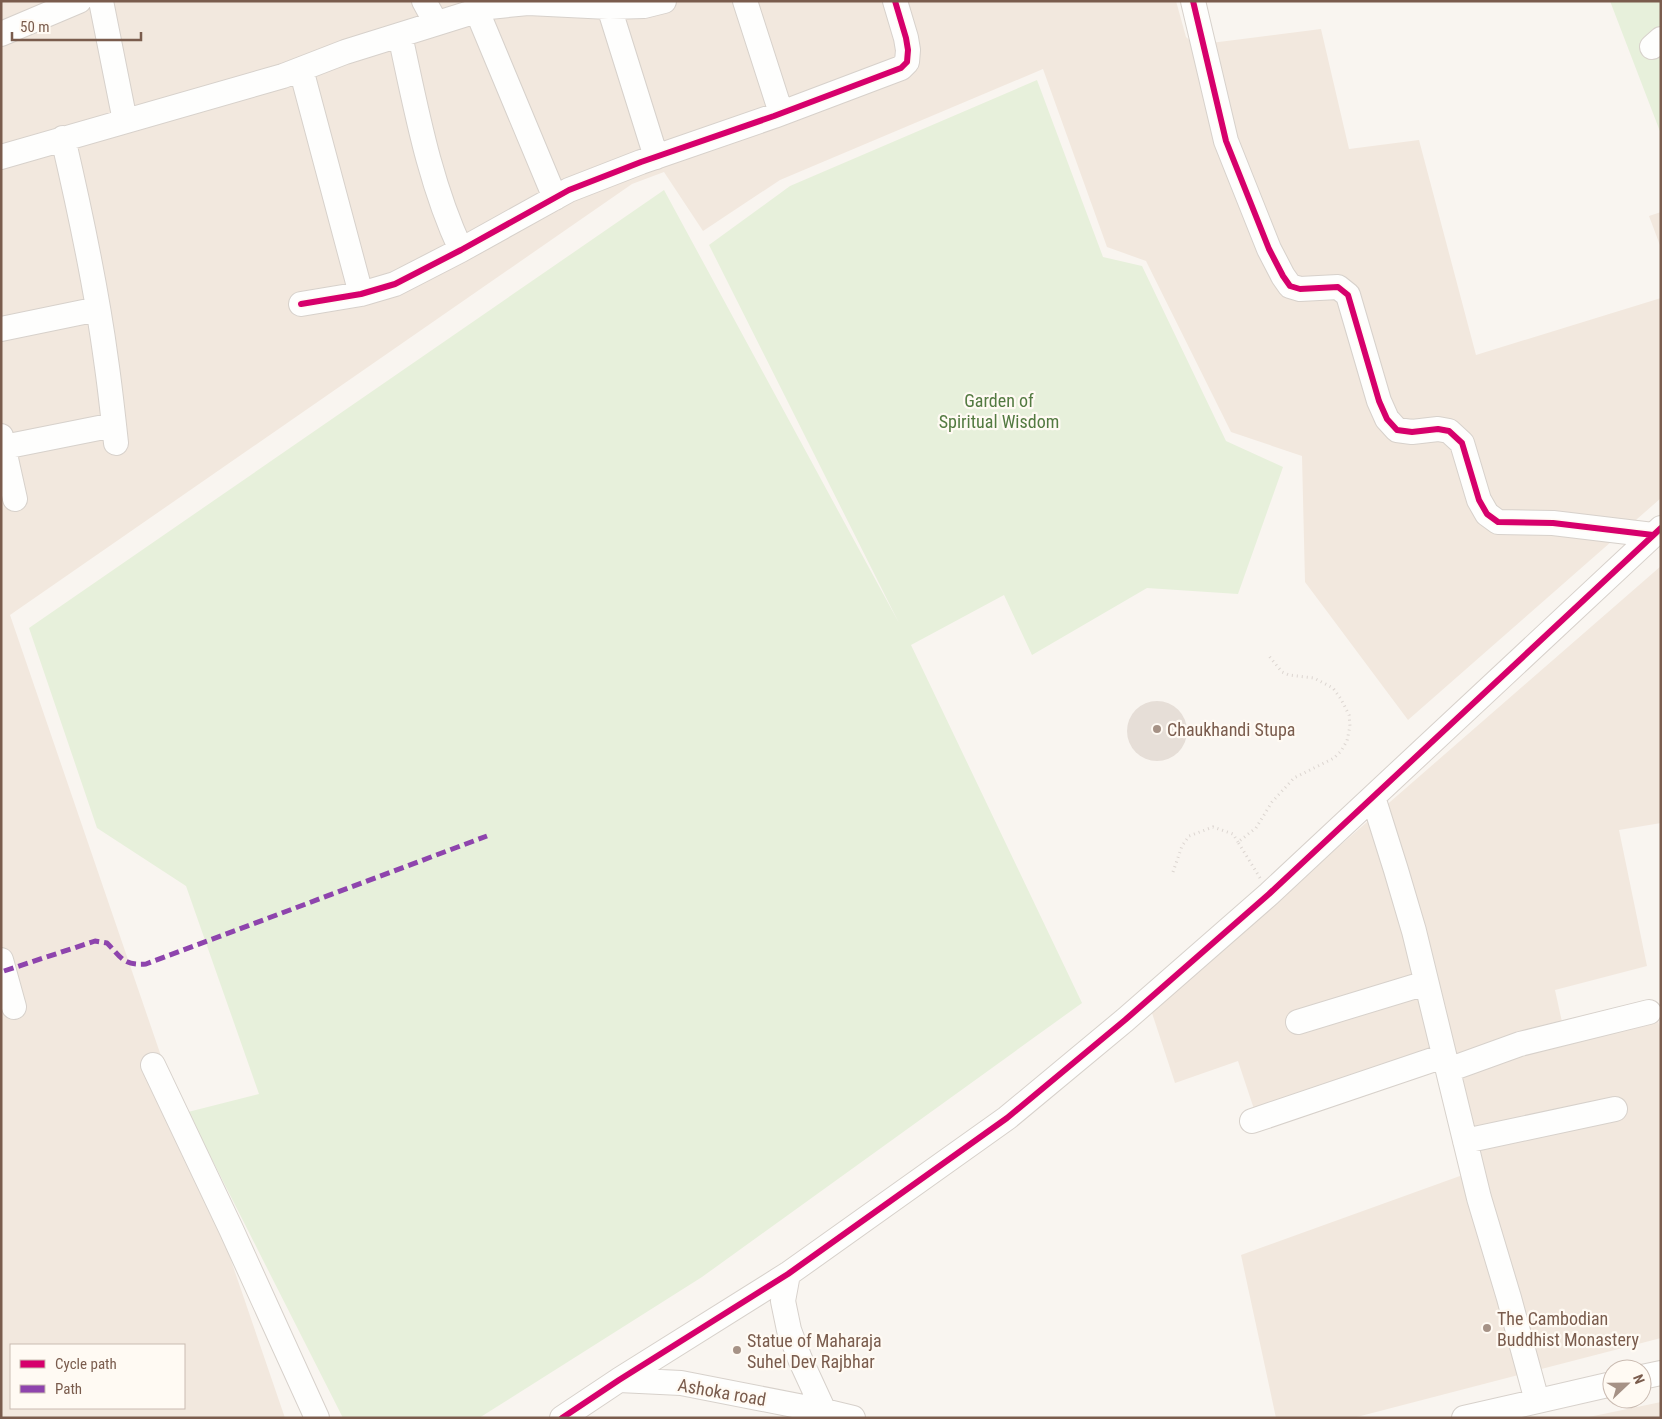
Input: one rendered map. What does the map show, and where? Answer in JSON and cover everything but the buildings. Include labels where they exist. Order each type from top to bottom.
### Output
[{"type":"street","points":[[1,34],[79,1]]},
{"type":"street","points":[[101,1],[125,121]]},
{"type":"street","points":[[424,1],[436,23]]},
{"type":"street","points":[[1,157],[283,76],[345,52],[489,7],[528,3],[644,6],[664,1]]},
{"type":"street","points":[[745,1],[781,114]]},
{"type":"street","points":[[301,304],[361,294],[395,284],[569,190],[656,157],[781,114],[901,68],[907,62],[908,50],[895,1]]},
{"type":"street","points":[[1193,1],[1226,141],[1269,249],[1290,286],[1300,289],[1338,288],[1348,295],[1379,401],[1387,419],[1397,430],[1412,432],[1449,431],[1462,443],[1479,500],[1487,514],[1498,522],[1553,523],[1657,531]]},
{"type":"street","points":[[609,6],[656,157]]},
{"type":"street","points":[[477,10],[555,198]]},
{"type":"street","points":[[400,34],[434,182],[461,250]]},
{"type":"street","points":[[301,69],[361,294]]},
{"type":"street","points":[[15,499],[2,442],[115,434],[98,309],[80,210],[63,138]]},
{"type":"street","points":[[1,329],[98,309]]},
{"type":"street","points":[[562,1418],[618,1380],[788,1274],[1007,1118],[1125,1020],[1269,894],[1657,531]]},
{"type":"street","points":[[1373,797],[1396,870],[1426,983],[1479,1198],[1546,1406]]},
{"type":"street","points":[[1,960],[14,1007]]},
{"type":"street","points":[[1298,1022],[1426,983]]},
{"type":"street","points":[[1252,1121],[1446,1063],[1649,1012]]},
{"type":"street","points":[[153,1065],[318,1418]]},
{"type":"street","points":[[1465,1141],[1614,1109]]},
{"type":"street","points":[[788,1274],[783,1301],[789,1330],[824,1411]]},
{"type":"street","name":"Ashoka road","points":[[618,1380],[681,1383],[853,1418]]},
{"type":"street","points":[[1464,1418],[1546,1406],[1602,1387]]},
{"type":"path","points":[[1238,842],[1256,828],[1272,802],[1294,778],[1334,758],[1342,751],[1348,741],[1349,715],[1333,688],[1314,678],[1289,675],[1282,672],[1268,656]]},
{"type":"path","points":[[1172,872],[1182,846],[1189,836],[1213,827],[1233,834],[1269,894]]},
{"type":"shaded area","points":[[1,1],[1176,1],[1186,37],[1195,45],[1321,29],[1349,149],[1419,140],[1476,355],[1661,298],[1661,498],[1408,720],[1305,582],[1302,456],[1231,432],[1146,261],[1107,247],[1043,69],[780,180],[703,231],[664,172],[632,184],[10,615],[285,1418],[1,1418]]},
{"type":"shaded area","points":[[1661,212],[1661,248],[1649,216]]},
{"type":"shaded area","points":[[1661,566],[1661,823],[1619,830],[1647,966],[1555,990],[1562,1022],[1656,1008],[1661,1036],[1661,1338],[1353,1418],[1276,1418],[1241,1255],[1471,1172],[1444,1054],[1257,1118],[1238,1061],[1175,1083],[1151,1010]]},
{"type":"shaded area","points":[[1661,1402],[1661,1418],[1584,1418],[1627,1409],[1652,1409],[1652,1404]]},
{"type":"green space","points":[[1610,1],[1661,1],[1661,134]]},
{"type":"green space","name":"Garden of Spiritual Wisdom","points":[[1037,80],[1103,257],[1142,266],[1226,441],[1283,467],[1238,594],[1147,588],[1032,655],[1004,595],[911,645],[1082,1003],[702,1277],[479,1418],[343,1418],[188,1112],[259,1094],[186,886],[97,828],[29,628],[664,190],[899,623],[709,245],[790,186]]},
{"type":"marked path","points":[[4,971],[95,941],[107,943],[127,962],[146,964],[487,836]]},
{"type":"cycle path","points":[[301,304],[361,294],[395,284],[569,190],[901,68],[907,62],[908,50],[895,1]]},
{"type":"cycle path","points":[[1193,1],[1226,141],[1269,249],[1290,286],[1300,289],[1338,287],[1348,295],[1379,401],[1387,419],[1397,430],[1412,432],[1438,429],[1449,431],[1462,443],[1479,500],[1487,514],[1498,522],[1553,523],[1653,535]]},
{"type":"cycle path","points":[[562,1418],[788,1274],[1007,1118],[1125,1020],[1269,894],[1661,528]]},
{"type":"place","name":"Chaukhandi Stupa","points":[[1157,729]]},
{"type":"place","name":"The Cambodian Buddhist Monastery","points":[[1487,1328]]},
{"type":"place","name":"Statue of Maharaja Suhel Dev Rajbhar","points":[[737,1350]]}]
